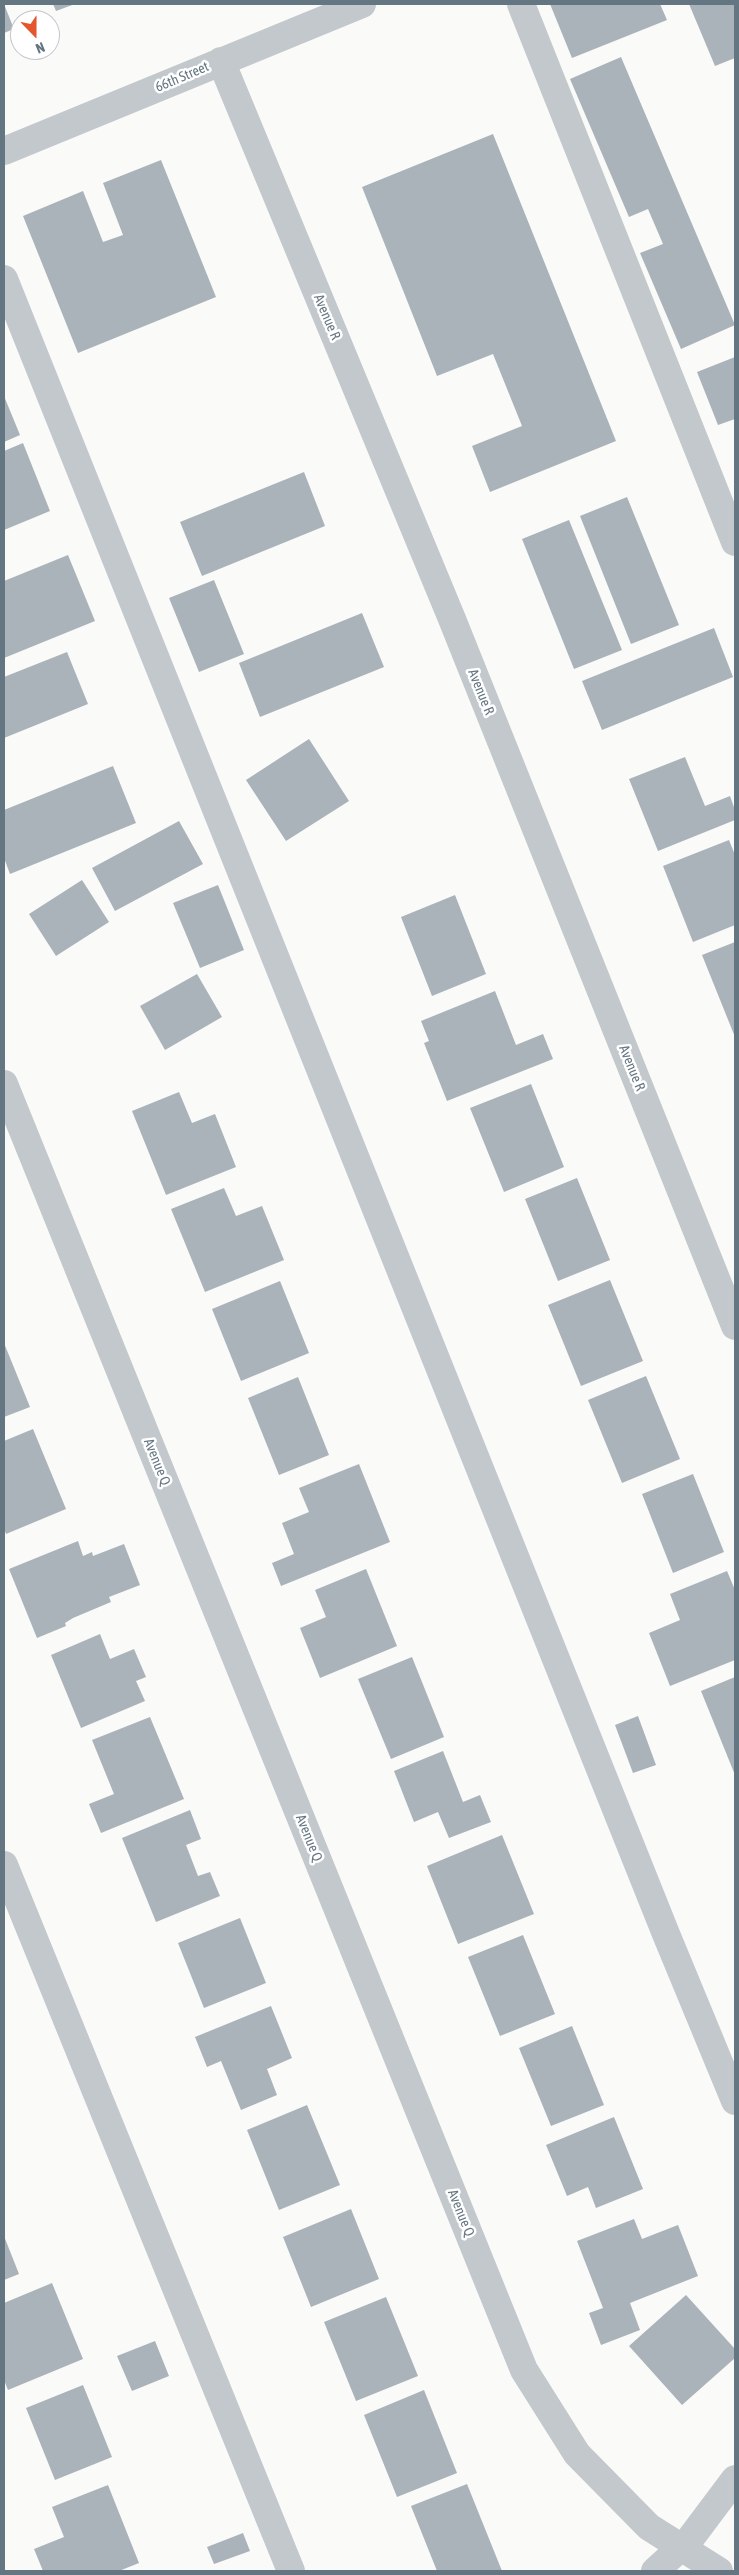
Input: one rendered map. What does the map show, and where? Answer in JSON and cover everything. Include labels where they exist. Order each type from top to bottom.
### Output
[{"type":"street","name":"66th Street","points":[[4,151],[362,4]]},
{"type":"street","points":[[521,4],[735,542]]},
{"type":"street","name":"Avenue R","points":[[220,61],[452,619],[735,1326]]},
{"type":"street","points":[[4,278],[666,1934],[735,2101]]},
{"type":"street","name":"Avenue Q","points":[[4,1084],[524,2370],[577,2454],[649,2527],[719,2571]]},
{"type":"street","points":[[4,1865],[292,2571]]},
{"type":"street","points":[[655,2571],[690,2539],[735,2479]]},
{"type":"building","points":[[4,4],[10,19],[10,31],[4,33]]},
{"type":"building","points":[[53,4],[75,4],[59,10],[56,10]]},
{"type":"building","points":[[550,4],[660,4],[667,20],[572,58]]},
{"type":"building","points":[[689,4],[735,4],[735,58],[715,66]]},
{"type":"building","points":[[621,57],[735,325],[681,349],[640,253],[663,244],[648,209],[629,217],[570,79]]},
{"type":"building","points":[[493,134],[616,441],[490,492],[472,446],[522,426],[493,354],[437,376],[362,187]]},
{"type":"building","points":[[161,160],[216,297],[78,353],[23,216],[83,191],[103,242],[123,235],[103,183]]},
{"type":"building","points":[[735,357],[735,419],[718,425],[697,372]]},
{"type":"building","points":[[4,396],[20,435],[4,442]]},
{"type":"building","points":[[23,443],[50,511],[4,530],[4,451]]},
{"type":"building","points":[[304,472],[325,526],[202,576],[180,522]]},
{"type":"building","points":[[627,497],[679,625],[631,644],[580,516]]},
{"type":"building","points":[[569,520],[622,650],[574,669],[522,539]]},
{"type":"building","points":[[68,555],[95,621],[4,658],[4,581]]},
{"type":"building","points":[[214,580],[244,654],[199,672],[169,598]]},
{"type":"building","points":[[362,613],[384,667],[260,717],[239,663]]},
{"type":"building","points":[[714,628],[733,677],[602,730],[582,681]]},
{"type":"building","points":[[67,652],[88,704],[4,738],[4,677]]},
{"type":"building","points":[[309,739],[349,801],[286,841],[246,780]]},
{"type":"building","points":[[685,757],[705,806],[730,796],[735,810],[735,820],[658,851],[629,779]]},
{"type":"building","points":[[113,766],[136,823],[10,874],[4,858],[4,810]]},
{"type":"building","points":[[179,821],[203,864],[115,911],[92,868]]},
{"type":"building","points":[[729,840],[735,855],[735,925],[693,942],[663,866]]},
{"type":"building","points":[[82,880],[109,922],[56,956],[29,914]]},
{"type":"building","points":[[218,885],[244,950],[200,968],[173,903]]},
{"type":"building","points":[[455,895],[486,974],[432,996],[401,917]]},
{"type":"building","points":[[735,942],[735,1037],[702,955]]},
{"type":"building","points":[[197,974],[222,1017],[165,1050],[140,1006]]},
{"type":"building","points":[[495,991],[516,1045],[543,1034],[553,1059],[447,1101],[424,1043],[429,1041],[421,1021]]},
{"type":"building","points":[[531,1084],[564,1167],[504,1192],[470,1108]]},
{"type":"building","points":[[179,1092],[192,1123],[215,1114],[236,1167],[166,1195],[132,1111]]},
{"type":"building","points":[[577,1178],[610,1260],[558,1281],[525,1199]]},
{"type":"building","points":[[224,1188],[236,1216],[262,1206],[284,1260],[205,1292],[171,1209]]},
{"type":"building","points":[[610,1280],[643,1361],[581,1386],[548,1305]]},
{"type":"building","points":[[280,1281],[309,1353],[241,1381],[212,1309]]},
{"type":"building","points":[[4,1343],[30,1407],[4,1417]]},
{"type":"building","points":[[646,1376],[680,1459],[622,1483],[588,1400]]},
{"type":"building","points":[[298,1377],[329,1455],[279,1475],[248,1398]]},
{"type":"building","points":[[33,1429],[66,1509],[6,1534],[4,1528],[4,1441]]},
{"type":"building","points":[[359,1464],[390,1542],[281,1586],[272,1563],[294,1554],[282,1523],[309,1512],[299,1488]]},
{"type":"building","points":[[693,1474],[724,1552],[673,1573],[642,1494]]},
{"type":"building","points":[[78,1541],[83,1556],[92,1552],[93,1556],[124,1544],[140,1585],[109,1597],[111,1602],[73,1618],[65,1623],[66,1626],[37,1638],[9,1569]]},
{"type":"building","points":[[366,1569],[397,1646],[320,1678],[300,1628],[326,1617],[315,1590]]},
{"type":"building","points":[[727,1571],[735,1590],[735,1660],[670,1686],[649,1633],[680,1620],[670,1594]]},
{"type":"building","points":[[100,1634],[110,1659],[134,1649],[146,1677],[136,1681],[145,1701],[81,1728],[51,1655]]},
{"type":"building","points":[[412,1657],[444,1737],[391,1759],[358,1679]]},
{"type":"building","points":[[735,1677],[735,1775],[701,1691]]},
{"type":"building","points":[[638,1716],[656,1765],[633,1773],[615,1725]]},
{"type":"building","points":[[150,1717],[184,1799],[101,1833],[89,1804],[114,1794],[92,1740]]},
{"type":"building","points":[[443,1751],[463,1802],[480,1795],[491,1822],[449,1838],[438,1812],[414,1822],[394,1771]]},
{"type":"building","points":[[190,1810],[201,1839],[186,1845],[198,1876],[210,1872],[220,1896],[156,1922],[122,1838]]},
{"type":"building","points":[[502,1835],[534,1914],[458,1944],[427,1866]]},
{"type":"building","points":[[240,1918],[266,1983],[204,2008],[178,1943]]},
{"type":"building","points":[[523,1935],[555,2014],[500,2036],[468,1957]]},
{"type":"building","points":[[271,2006],[292,2058],[267,2069],[277,2095],[241,2110],[221,2061],[207,2067],[195,2037]]},
{"type":"building","points":[[572,2026],[604,2105],[551,2126],[519,2048]]},
{"type":"building","points":[[307,2105],[340,2185],[279,2210],[247,2130]]},
{"type":"building","points":[[614,2117],[643,2189],[596,2208],[588,2187],[567,2196],[546,2145]]},
{"type":"building","points":[[351,2209],[379,2279],[311,2307],[283,2237]]},
{"type":"building","points":[[634,2219],[642,2239],[678,2225],[698,2276],[630,2303],[640,2330],[601,2345],[589,2313],[603,2308],[577,2241]]},
{"type":"building","points":[[4,2236],[19,2274],[4,2280]]},
{"type":"building","points":[[52,2283],[83,2359],[8,2390],[4,2380],[4,2303]]},
{"type":"building","points":[[686,2295],[735,2349],[735,2358],[682,2405],[629,2346]]},
{"type":"building","points":[[386,2297],[418,2376],[356,2401],[324,2322]]},
{"type":"building","points":[[155,2341],[169,2376],[132,2391],[117,2356]]},
{"type":"building","points":[[83,2385],[112,2457],[55,2480],[26,2408]]},
{"type":"building","points":[[424,2390],[457,2473],[397,2497],[364,2415]]},
{"type":"building","points":[[467,2484],[502,2571],[437,2571],[411,2506]]},
{"type":"building","points":[[108,2485],[139,2563],[119,2571],[43,2571],[34,2549],[64,2537],[52,2507]]},
{"type":"building","points":[[243,2533],[250,2551],[214,2564],[207,2547]]}]
